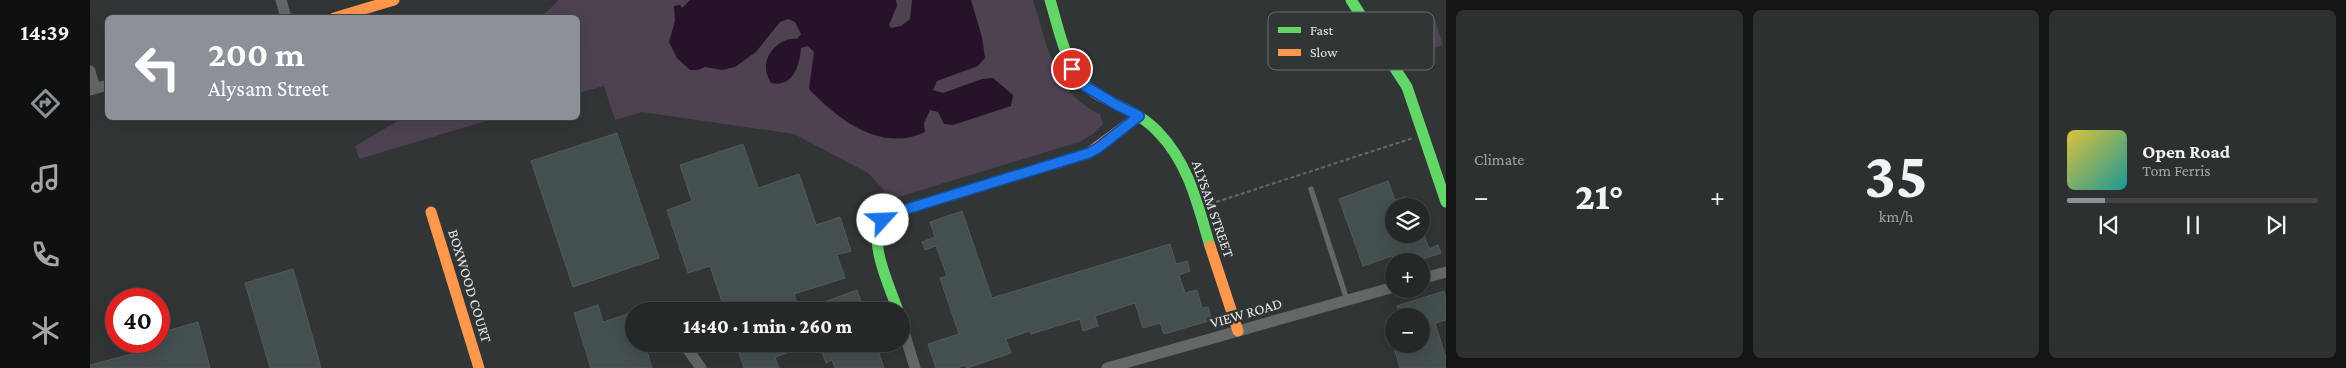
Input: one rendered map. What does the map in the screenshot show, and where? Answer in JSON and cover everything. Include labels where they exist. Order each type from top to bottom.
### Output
[{"type":"street","points":[[281,0],[285,15]]},
{"type":"street","points":[[344,15],[394,0]]},
{"type":"street","name":"ALYSAM STREET","points":[[1050,0],[1072,69],[1085,86],[1139,116],[1167,140],[1174,150],[1187,173],[1238,331]]},
{"type":"street","points":[[1351,0],[1359,12]]},
{"type":"street","points":[[1395,70],[1406,87],[1424,134],[1446,202]]},
{"type":"street","points":[[90,71],[93,89]]},
{"type":"street","points":[[895,302],[877,240],[879,226],[883,220],[897,212],[1089,153],[1139,116]]},
{"type":"street","name":"BOXWOOD COURT","points":[[431,212],[479,368]]},
{"type":"street","points":[[1430,276],[1446,272]]},
{"type":"street","name":"VIEW ROAD","points":[[1107,368],[1385,289]]},
{"type":"street","points":[[689,352],[701,368]]},
{"type":"street","points":[[910,352],[915,368]]},
{"type":"lane","points":[[1311,189],[1347,300]]},
{"type":"path","points":[[1198,208],[1424,134]]},
{"type":"shaded area","points":[[559,0],[1033,0],[1048,50],[1062,80],[1072,94],[1084,105],[1100,114],[1103,124],[1092,135],[1079,142],[892,199],[868,173],[794,134],[642,112],[615,120],[604,86],[580,92],[580,15],[543,15]]},
{"type":"shaded area","points":[[690,0],[896,0],[897,6],[889,25],[891,28],[901,26],[910,19],[912,0],[971,0],[982,37],[985,58],[978,66],[937,81],[933,90],[943,93],[982,79],[993,78],[1013,95],[1011,106],[953,125],[944,124],[938,112],[930,110],[924,123],[925,132],[909,137],[877,136],[847,122],[833,112],[809,89],[814,52],[808,46],[801,48],[797,68],[790,79],[779,84],[771,83],[767,74],[766,62],[771,51],[780,43],[786,40],[797,39],[801,34],[795,22],[788,19],[780,22],[756,52],[735,67],[722,70],[705,67],[698,70],[690,70],[677,58],[669,42],[675,21],[674,6],[680,5],[682,8]]},
{"type":"shaded area","points":[[1434,17],[1443,45],[1434,48]]},
{"type":"shaded area","points":[[400,120],[489,120],[359,159],[355,146]]},
{"type":"building","points":[[617,133],[659,258],[573,287],[531,161]]},
{"type":"building","points":[[743,144],[758,188],[799,174],[816,225],[840,217],[851,251],[837,255],[845,278],[794,294],[796,302],[722,302],[710,266],[688,273],[667,210],[692,201],[680,165]]},
{"type":"building","points":[[1388,181],[1394,198],[1385,198],[1385,243],[1427,243],[1429,249],[1438,245],[1441,253],[1430,257],[1430,253],[1385,253],[1385,258],[1363,266],[1339,199]]},
{"type":"building","points":[[962,211],[992,298],[1170,244],[1176,264],[1187,261],[1190,271],[1179,275],[1185,293],[1197,290],[1202,308],[1208,307],[1212,320],[1164,334],[1160,323],[1143,328],[1135,303],[1095,316],[1098,326],[1083,331],[1080,319],[1031,334],[1030,331],[1006,339],[1011,353],[967,368],[964,365],[957,368],[936,368],[928,344],[959,334],[940,278],[947,276],[936,246],[925,250],[922,242],[935,237],[930,222]]},
{"type":"building","points":[[293,269],[321,368],[270,368],[245,283]]},
{"type":"building","points":[[857,290],[861,302],[824,302]]},
{"type":"building","points":[[1444,291],[1446,299],[1446,320],[1435,323],[1446,358],[1446,368],[1400,368],[1396,353],[1430,353],[1430,308],[1398,308],[1397,306],[1422,298],[1430,298],[1430,295]]},
{"type":"building","points":[[598,305],[603,322],[625,315],[625,352],[647,352],[652,368],[591,368],[574,313]]},
{"type":"building","points":[[198,322],[210,368],[90,368],[90,365],[136,353],[170,353],[170,330]]},
{"type":"building","points":[[739,352],[790,352],[775,357],[779,368],[744,368]]},
{"type":"building","points":[[822,352],[879,352],[884,368],[835,368],[832,360],[826,363]]},
{"type":"traffic: fast","points":[[1050,0],[1062,41],[1080,79],[1102,97],[1146,121],[1159,133],[1178,158],[1191,186],[1210,246]]},
{"type":"traffic: fast","points":[[1351,0],[1359,12]]},
{"type":"traffic: fast","points":[[1396,70],[1407,87],[1446,202]]},
{"type":"traffic: fast","points":[[895,302],[883,269],[878,246],[877,236],[879,227],[884,220],[897,212],[1040,168]]},
{"type":"traffic: slow","points":[[344,15],[394,0]]},
{"type":"traffic: slow","points":[[1040,168],[1089,153],[1139,116]]},
{"type":"traffic: slow","points":[[431,212],[479,368]]},
{"type":"traffic: slow","points":[[1210,246],[1238,331]]},
{"type":"route","points":[[883,220],[897,212],[1089,153],[1139,116],[1085,86],[1072,69]]}]
